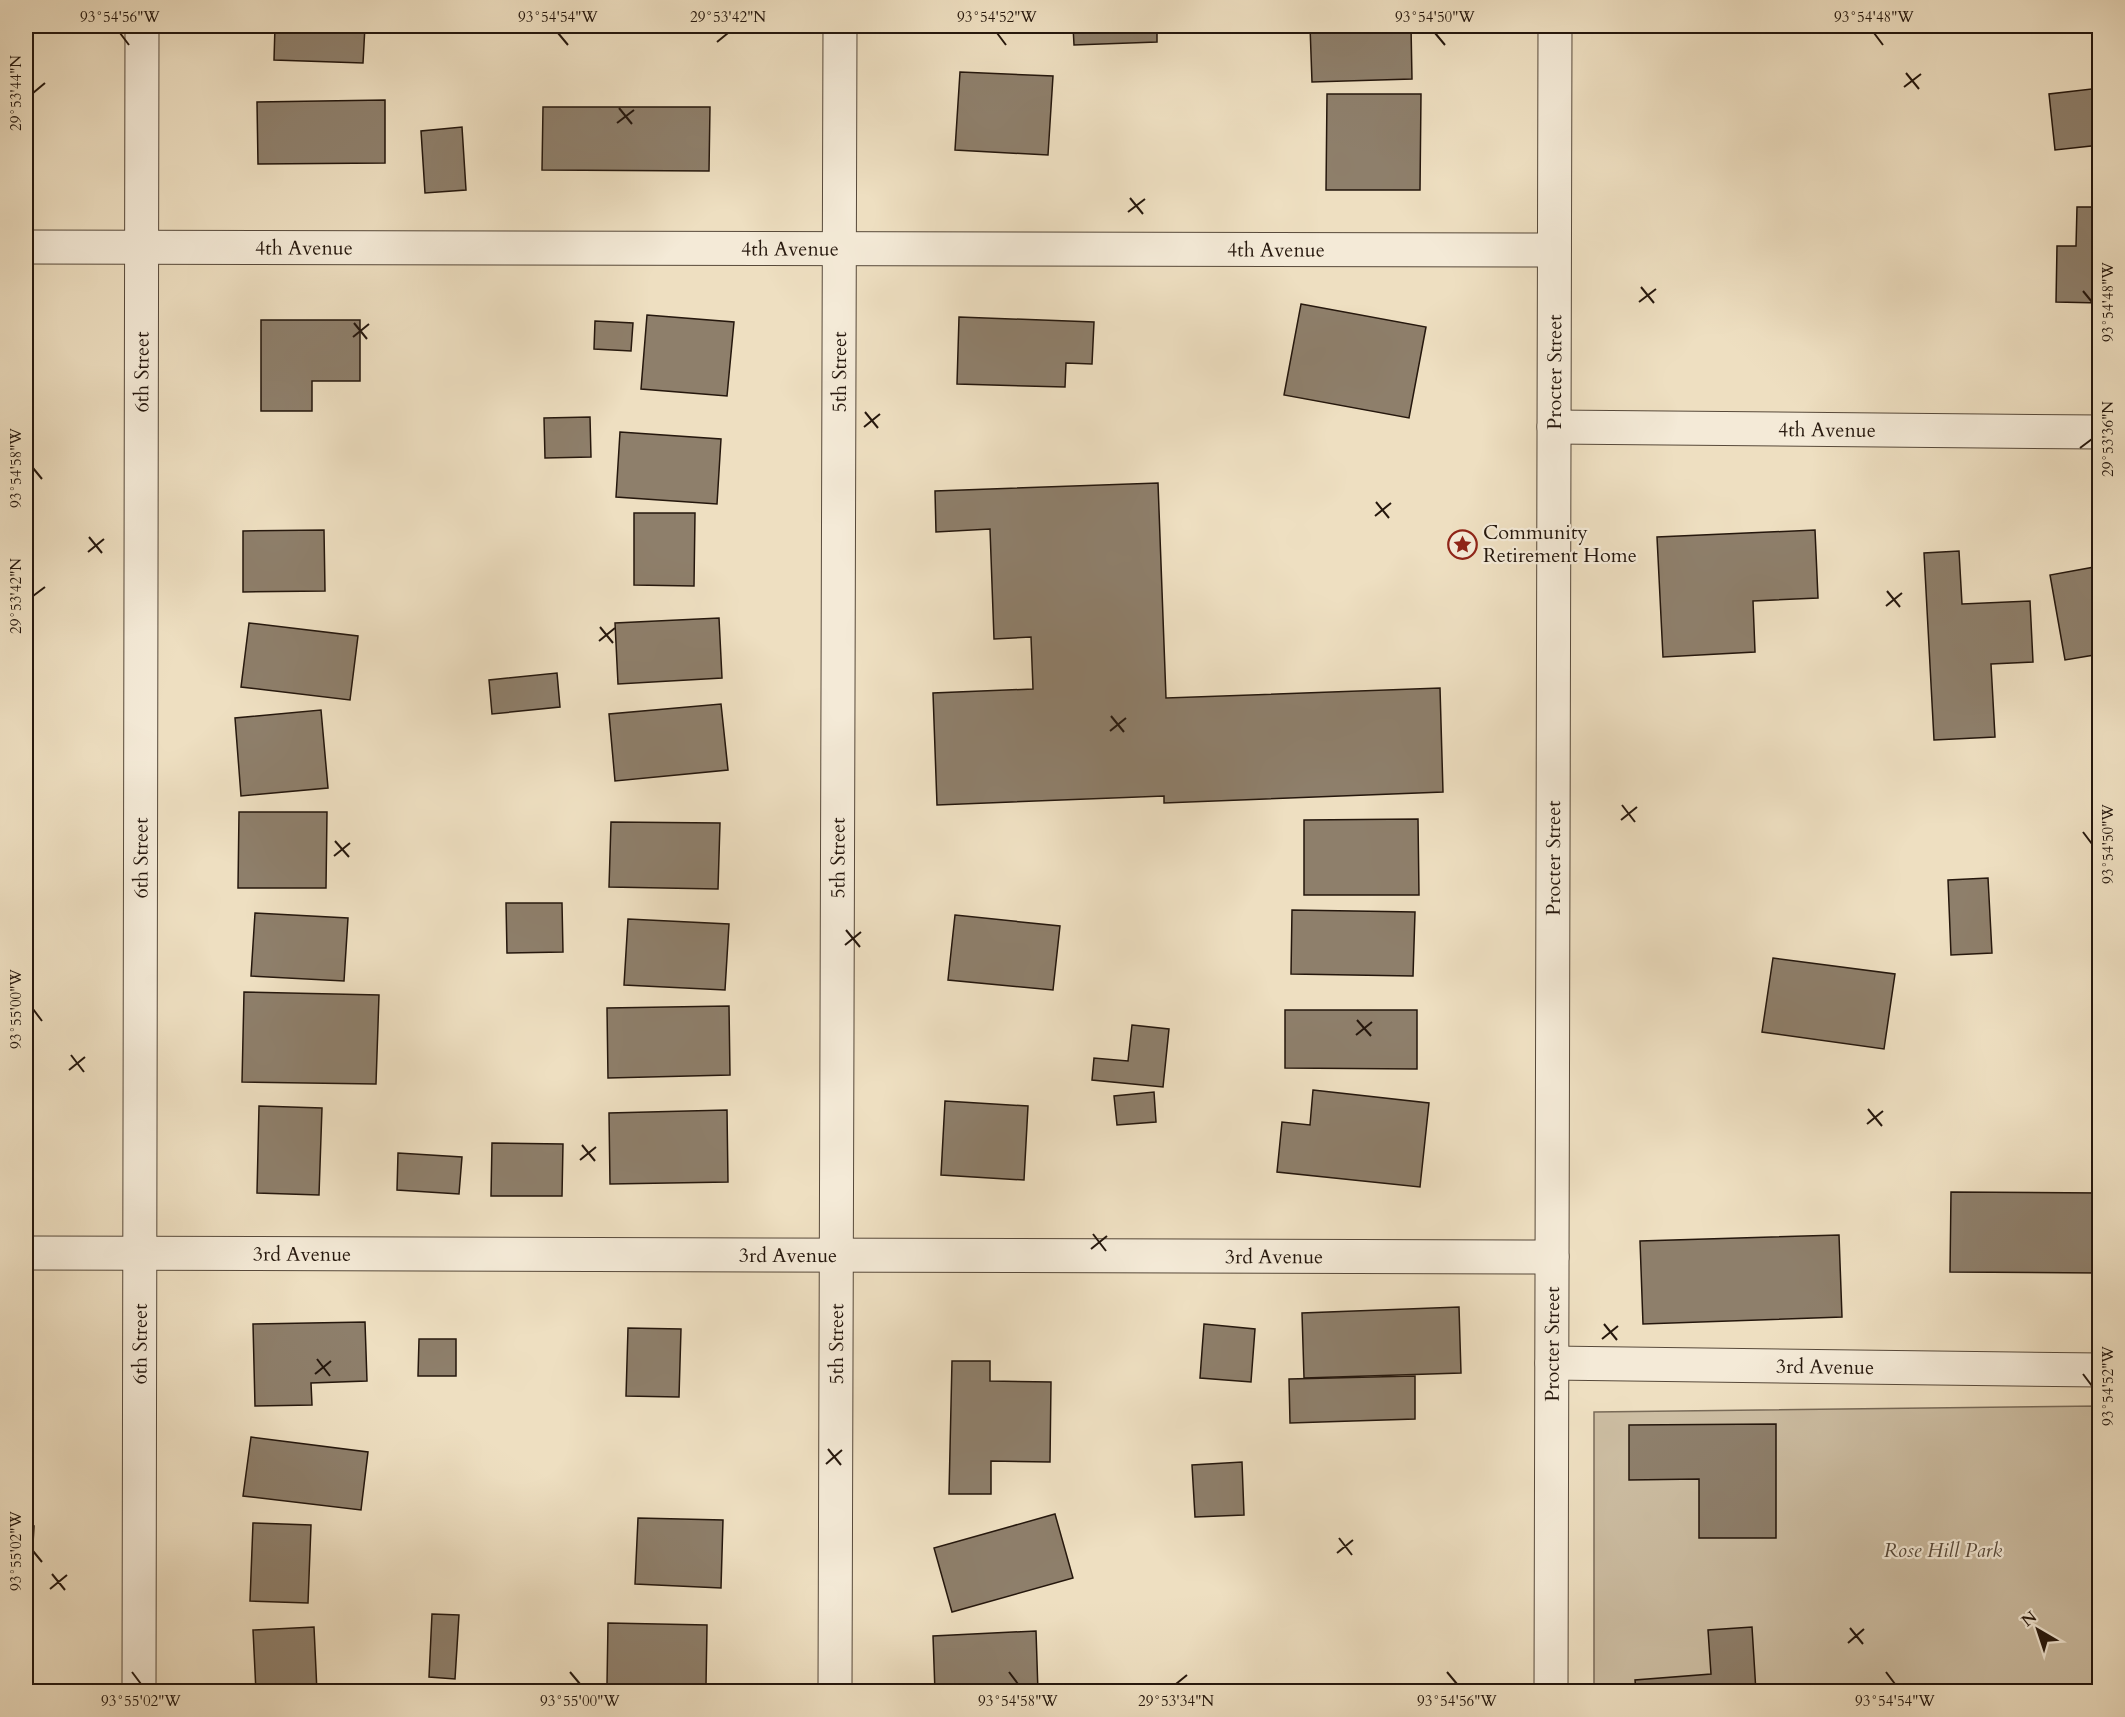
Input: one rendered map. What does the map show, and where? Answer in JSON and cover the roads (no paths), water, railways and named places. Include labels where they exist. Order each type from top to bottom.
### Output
[{"type":"street","name":"6th Street","points":[[139,1692],[142,26]]},
{"type":"street","name":"5th Street","points":[[835,1692],[840,26]]},
{"type":"street","name":"Procter Street","points":[[1551,1692],[1555,26]]},
{"type":"street","name":"4th Avenue","points":[[26,247],[1554,250]]},
{"type":"street","name":"4th Avenue","points":[[1554,427],[2100,432]]},
{"type":"street","name":"3rd Avenue","points":[[26,1253],[1552,1257]]},
{"type":"street","name":"3rd Avenue","points":[[1552,1363],[2100,1370]]},
{"type":"place","name":"Community Retirement Home","points":[[1462,544]]},
{"type":"park label","name":"Rose Hill Park","points":[[1943,1550]]}]
